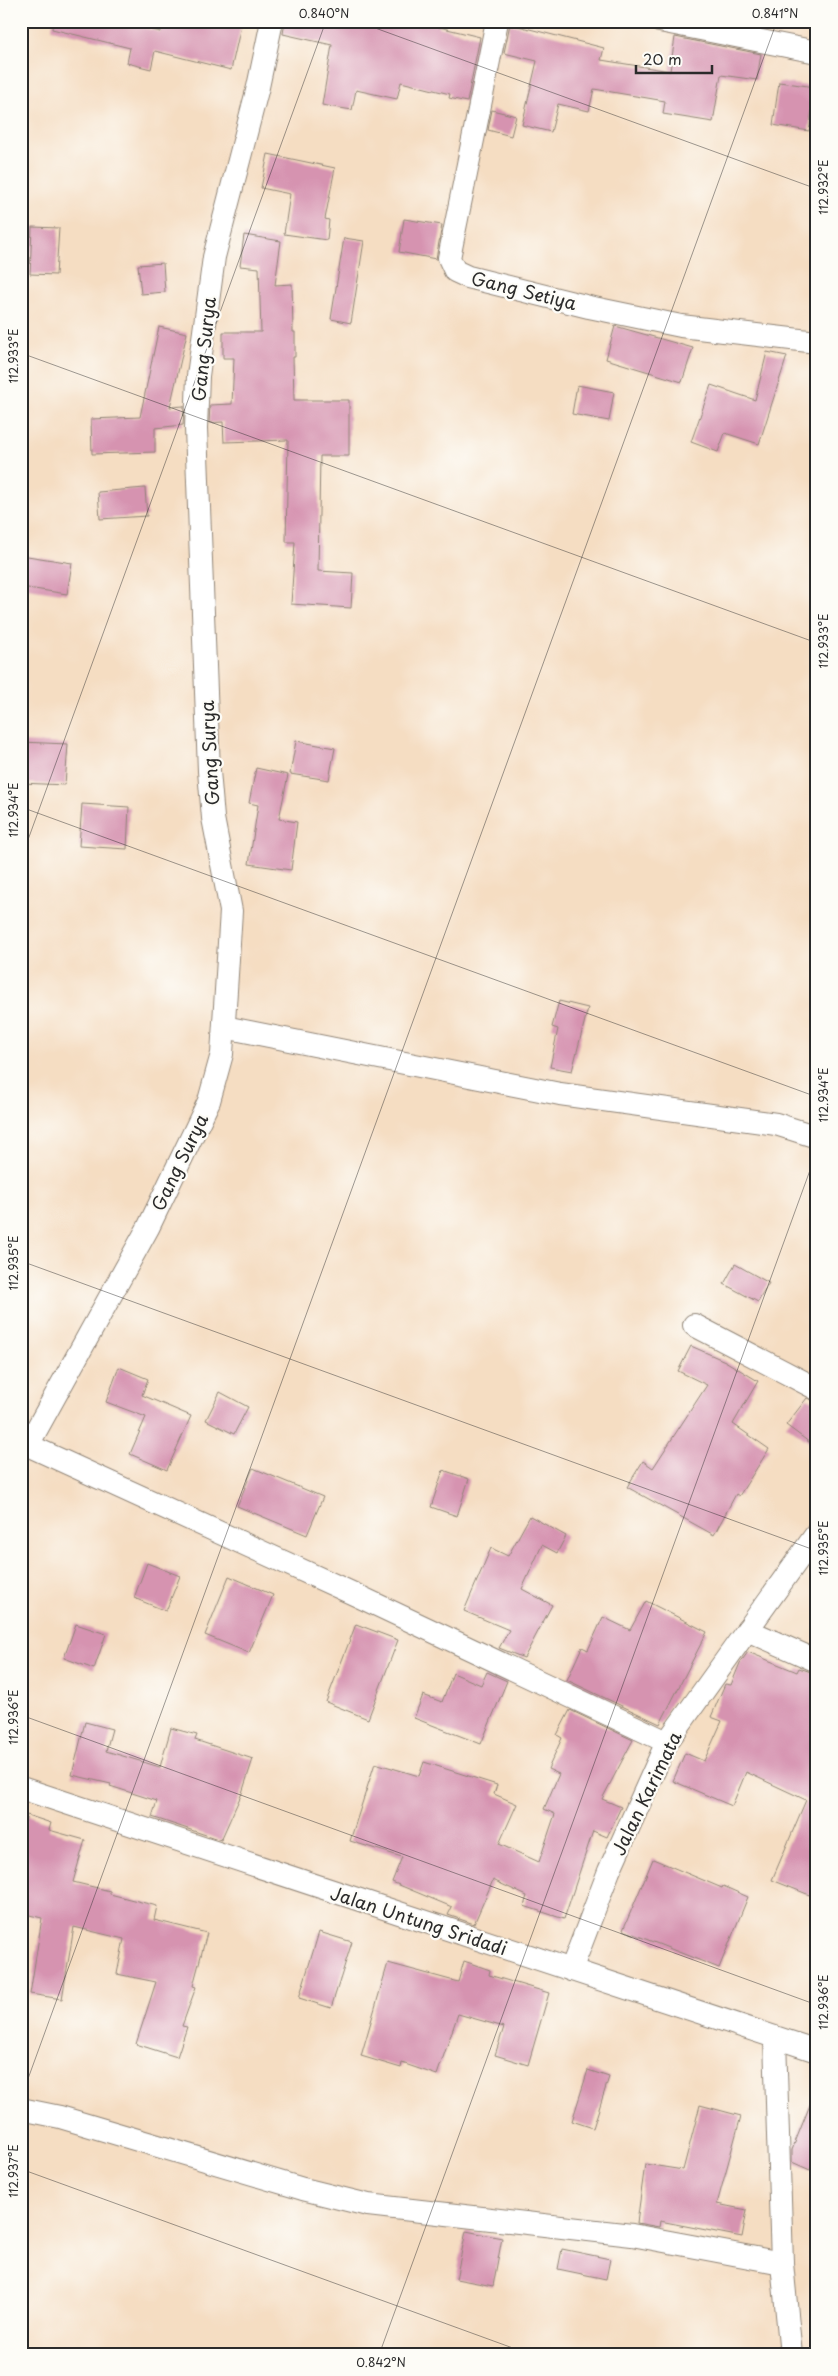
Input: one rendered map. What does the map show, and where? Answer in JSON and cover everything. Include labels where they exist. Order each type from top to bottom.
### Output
[{"type":"street","name":"Gang Surya","points":[[25,1444],[148,1228],[208,1100],[222,1054],[231,911],[213,818],[208,771],[196,428],[198,376],[214,257],[258,87],[272,21]]},
{"type":"street","name":"Gang Setiya","points":[[497,21],[449,258],[456,271],[468,277],[580,305],[681,326],[817,342]]},
{"type":"street","points":[[660,21],[817,52]]},
{"type":"street","points":[[224,1027],[560,1094],[776,1124],[817,1137]]},
{"type":"street","points":[[694,1325],[817,1389]]},
{"type":"street","points":[[25,1444],[356,1595],[668,1742]]},
{"type":"street","name":"Jalan Karimata","points":[[571,1970],[609,1871],[668,1742],[817,1534]]},
{"type":"street","points":[[747,1630],[817,1661]]},
{"type":"street","name":"Jalan Untung Sridadi","points":[[21,1788],[774,2039],[817,2051]]},
{"type":"street","points":[[774,2039],[782,2262],[791,2355]]},
{"type":"street","points":[[21,2109],[60,2117],[303,2189],[368,2205],[632,2235],[782,2262]]},
{"type":"building","points":[[53,21],[118,21],[160,32],[162,21],[242,21],[231,70],[155,51],[151,69],[127,63],[130,48],[52,29]]},
{"type":"building","points":[[285,21],[441,21],[439,27],[480,37],[467,102],[449,98],[450,94],[401,82],[397,99],[356,90],[352,110],[322,105],[332,45],[283,34]]},
{"type":"building","points":[[729,21],[766,21],[765,28]]},
{"type":"building","points":[[510,24],[604,48],[601,60],[670,71],[675,37],[761,54],[757,80],[721,75],[713,122],[663,114],[665,101],[594,89],[589,111],[558,104],[551,132],[522,125],[537,61],[504,53]]},
{"type":"building","points":[[779,82],[815,87],[809,131],[773,125]]},
{"type":"building","points":[[492,110],[516,116],[511,136],[488,130]]},
{"type":"building","points":[[268,154],[335,168],[325,219],[329,220],[327,240],[284,234],[290,194],[261,188]]},
{"type":"building","points":[[404,219],[442,225],[436,259],[399,252]]},
{"type":"building","points":[[32,227],[59,228],[56,275],[30,274]]},
{"type":"building","points":[[244,235],[281,241],[275,285],[292,284],[293,332],[295,332],[295,357],[293,357],[294,400],[349,400],[349,456],[320,456],[318,571],[353,573],[351,608],[291,604],[295,542],[286,542],[288,440],[224,442],[223,422],[209,423],[210,405],[232,404],[234,358],[223,358],[223,332],[261,332],[259,268],[240,266]]},
{"type":"building","points":[[344,238],[364,241],[351,323],[331,319]]},
{"type":"building","points":[[163,263],[165,292],[141,294],[138,265]]},
{"type":"building","points":[[615,326],[693,348],[682,382],[606,359]]},
{"type":"building","points":[[159,327],[187,333],[170,407],[184,406],[183,425],[155,428],[155,452],[92,454],[91,419],[140,417]]},
{"type":"building","points":[[767,352],[787,356],[759,444],[725,433],[718,452],[691,442],[711,385],[755,400]]},
{"type":"building","points":[[577,385],[614,392],[609,421],[572,414]]},
{"type":"building","points":[[145,488],[147,516],[100,519],[98,492]]},
{"type":"building","points":[[21,555],[72,563],[67,594],[21,587]]},
{"type":"building","points":[[296,741],[335,748],[329,780],[290,774]]},
{"type":"building","points":[[21,742],[68,744],[65,785],[21,783]]},
{"type":"building","points":[[256,768],[288,775],[279,819],[297,822],[291,870],[249,864],[258,805],[249,803]]},
{"type":"building","points":[[82,804],[129,807],[127,849],[79,846]]},
{"type":"building","points":[[559,1001],[588,1008],[572,1071],[550,1067],[558,1029],[552,1027]]},
{"type":"building","points":[[735,1264],[769,1283],[758,1302],[724,1284]]},
{"type":"building","points":[[691,1346],[725,1361],[758,1381],[733,1424],[769,1449],[739,1496],[736,1494],[714,1535],[627,1487],[643,1461],[653,1468],[707,1385],[678,1371]]},
{"type":"building","points":[[119,1367],[148,1379],[142,1395],[191,1416],[167,1470],[130,1454],[146,1417],[106,1402]]},
{"type":"building","points":[[220,1392],[248,1407],[234,1434],[206,1420]]},
{"type":"building","points":[[807,1398],[817,1402],[817,1448],[786,1425]]},
{"type":"building","points":[[253,1468],[323,1497],[307,1535],[237,1506]]},
{"type":"building","points":[[443,1470],[469,1479],[457,1516],[431,1507]]},
{"type":"building","points":[[530,1516],[566,1536],[557,1553],[542,1545],[522,1589],[552,1605],[524,1658],[499,1648],[509,1630],[464,1611],[491,1548],[508,1556]]},
{"type":"building","points":[[147,1563],[180,1576],[166,1611],[134,1598]]},
{"type":"building","points":[[229,1576],[273,1595],[249,1653],[205,1635]]},
{"type":"building","points":[[646,1601],[707,1632],[660,1724],[567,1680],[582,1647],[588,1650],[603,1617],[630,1630]]},
{"type":"building","points":[[76,1624],[106,1634],[94,1669],[64,1658]]},
{"type":"building","points":[[356,1624],[398,1640],[368,1719],[326,1702]]},
{"type":"building","points":[[748,1652],[797,1672],[799,1668],[817,1674],[817,1898],[772,1880],[806,1800],[746,1772],[732,1806],[673,1781],[685,1753],[704,1761],[722,1721],[711,1717],[725,1684],[731,1685],[740,1663]]},
{"type":"building","points":[[487,1672],[507,1681],[481,1744],[414,1718],[423,1695],[442,1702],[453,1673],[481,1685]]},
{"type":"building","points":[[570,1710],[633,1740],[602,1799],[621,1807],[607,1837],[593,1831],[564,1919],[524,1906],[527,1896],[493,1880],[474,1924],[448,1915],[452,1907],[392,1882],[402,1857],[350,1841],[375,1763],[419,1776],[424,1762],[497,1785],[494,1794],[517,1804],[499,1844],[539,1862],[555,1814],[544,1809],[559,1774],[548,1769],[562,1738],[557,1735]]},
{"type":"building","points":[[85,1722],[112,1729],[106,1751],[160,1767],[171,1728],[197,1735],[195,1740],[253,1759],[242,1793],[221,1840],[152,1817],[157,1801],[110,1786],[111,1784],[72,1775]]},
{"type":"building","points":[[27,1815],[51,1823],[49,1830],[85,1840],[73,1882],[110,1891],[110,1894],[157,1906],[154,1920],[207,1933],[193,1986],[196,1987],[182,2026],[187,2027],[177,2057],[136,2044],[156,1982],[117,1974],[124,1939],[74,1927],[62,1999],[30,1994],[42,1918],[21,1913],[21,1835]]},
{"type":"building","points":[[653,1859],[748,1897],[719,1968],[623,1930]]},
{"type":"building","points":[[319,1932],[352,1942],[331,2008],[299,1998]]},
{"type":"building","points":[[464,1961],[490,1970],[489,1975],[549,1993],[528,2065],[495,2055],[504,2027],[458,2014],[437,2075],[402,2063],[401,2068],[361,2056],[388,1963],[458,1982]]},
{"type":"building","points":[[588,2070],[609,2077],[593,2128],[572,2121]]},
{"type":"building","points":[[816,2090],[817,2153],[810,2170],[792,2162],[792,2150]]},
{"type":"building","points":[[700,2105],[741,2116],[717,2204],[747,2210],[742,2237],[660,2221],[659,2227],[637,2223],[645,2164],[683,2170]]},
{"type":"building","points":[[466,2231],[502,2238],[493,2286],[456,2279]]},
{"type":"building","points":[[562,2249],[610,2259],[606,2279],[558,2269]]}]
